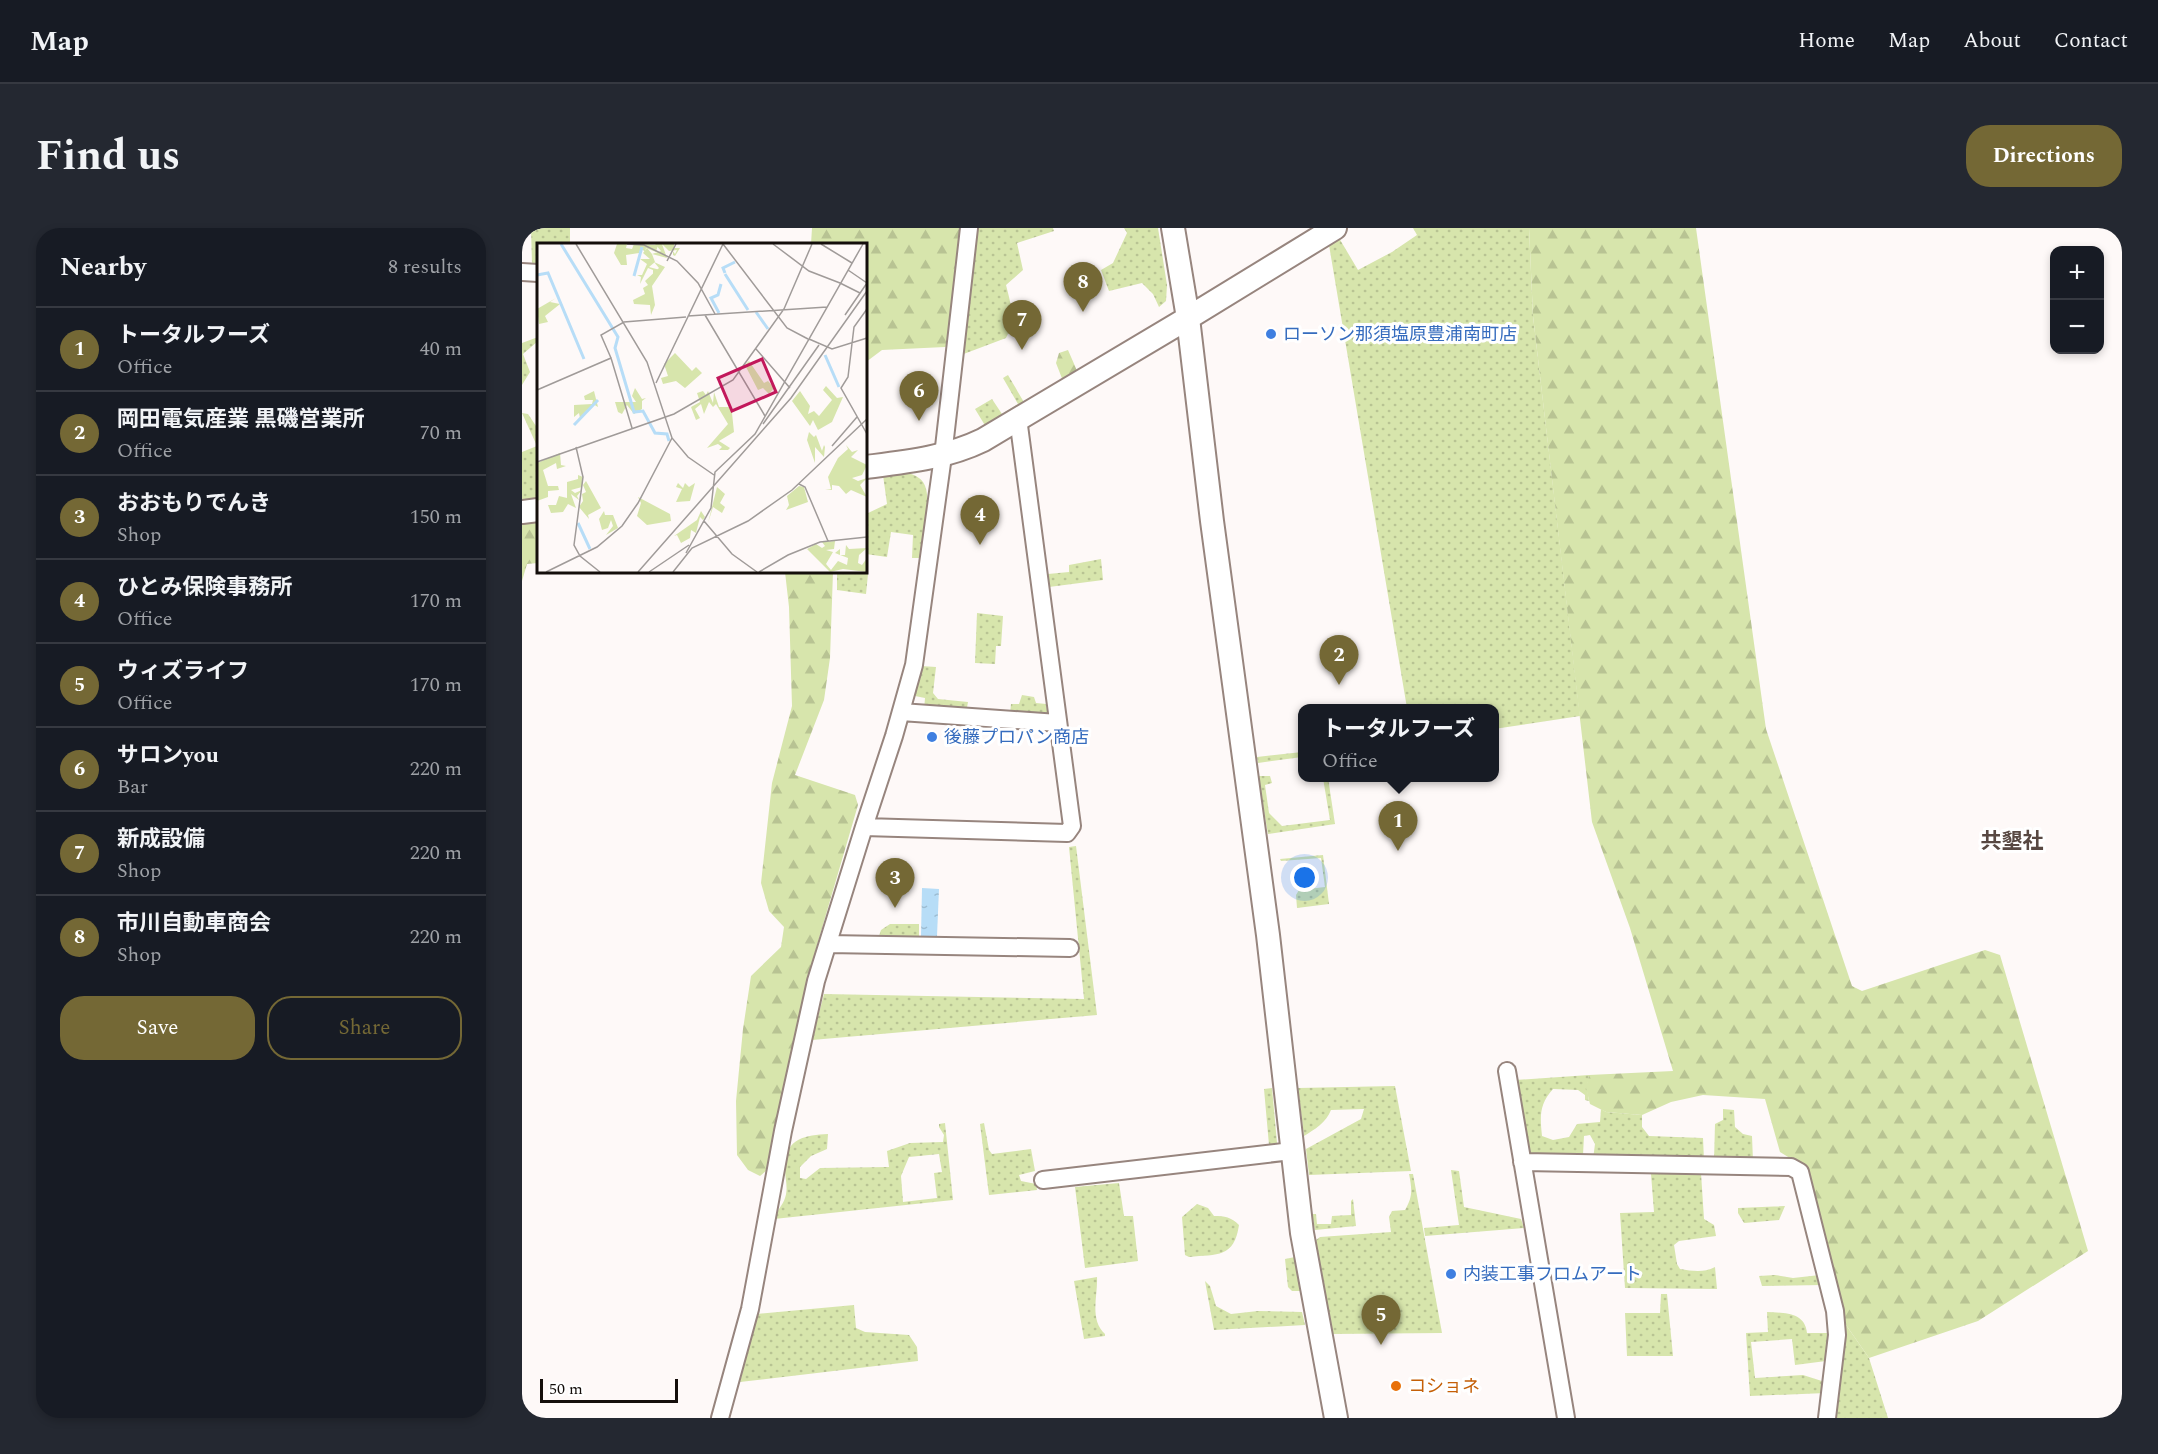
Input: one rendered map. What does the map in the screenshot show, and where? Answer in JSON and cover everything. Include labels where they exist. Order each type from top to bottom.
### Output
[{"type":"street","points":[[720,1418],[750,1309],[783,1131],[816,981],[914,665],[943,456],[969,228]]},
{"type":"street","points":[[1173,228],[1188,318],[1212,521],[1268,935],[1303,1242],[1336,1418]]},
{"type":"street","points":[[867,467],[943,456],[965,449],[1188,318],[1335,228]]},
{"type":"street","points":[[522,272],[537,273]]},
{"type":"street","points":[[864,827],[1067,833],[1072,826],[1018,418]]},
{"type":"street","points":[[522,512],[537,510]]},
{"type":"street","points":[[901,712],[1058,723]]},
{"type":"street","points":[[828,944],[1070,948]]},
{"type":"street","points":[[1507,1071],[1566,1418]]},
{"type":"street","points":[[1043,1180],[1292,1151]]},
{"type":"street","points":[[1522,1162],[1791,1167],[1800,1172],[1835,1311],[1837,1335],[1827,1418]]},
{"type":"green space","points":[[531,228],[570,228],[570,243],[537,243],[537,264],[532,264]]},
{"type":"green space","points":[[812,228],[965,228],[952,343],[945,347],[882,350],[867,361],[867,243],[811,243]]},
{"type":"green space","points":[[976,228],[1053,228],[1054,231],[1017,243],[1023,270],[1006,285],[1012,319],[1006,338],[961,355]]},
{"type":"green space","points":[[1124,228],[1158,228],[1167,285],[1166,301],[1159,307],[1153,294],[1142,283],[1109,291],[1101,270],[1113,263],[1127,233]]},
{"type":"green space","points":[[1413,228],[1529,228],[1533,316],[1580,716],[1499,728],[1499,704],[1406,704],[1329,245],[1339,238],[1358,270],[1392,252],[1417,235]]},
{"type":"green space","points":[[1529,228],[1696,228],[1766,729],[1852,986],[1862,991],[1985,950],[2000,955],[2088,1251],[1978,1321],[1869,1358],[1844,1322],[1793,1160],[1780,1152],[1765,1099],[1703,1095],[1671,1102],[1642,1115],[1606,1112],[1590,1104],[1586,1088],[1589,1075],[1673,1071],[1630,928],[1592,822],[1533,316]]},
{"type":"green space","points":[[537,337],[537,342],[523,354],[530,372],[522,385],[522,343]]},
{"type":"green space","points":[[1068,350],[1078,373],[1063,381],[1056,363],[1059,353]]},
{"type":"green space","points":[[1008,375],[1025,404],[986,427],[975,409],[992,399],[1002,414],[1018,404],[1003,378]]},
{"type":"green space","points":[[522,413],[528,414],[537,428],[537,446]]},
{"type":"green space","points":[[537,446],[537,502],[522,504],[522,452]]},
{"type":"green space","points":[[902,472],[919,478],[923,482],[927,497],[927,518],[922,558],[912,558],[913,535],[891,532],[887,557],[867,554],[867,514],[887,504],[883,475]]},
{"type":"green space","points":[[537,522],[537,563],[527,564],[522,581],[522,524]]},
{"type":"green space","points":[[1101,559],[1103,580],[1049,587],[1048,574],[1069,572],[1069,565]]},
{"type":"green space","points":[[785,573],[833,573],[830,658],[824,700],[795,775],[855,795],[858,805],[808,976],[766,1171],[760,1176],[748,1170],[737,1155],[736,1101],[751,976],[781,947],[784,927],[769,911],[761,883],[772,783],[792,706],[789,607]]},
{"type":"green space","points":[[837,573],[868,574],[866,594],[837,590]]},
{"type":"green space","points":[[977,613],[1003,616],[1001,646],[996,646],[995,664],[975,663]]},
{"type":"green space","points":[[921,666],[936,667],[933,693],[938,699],[968,702],[966,713],[924,710],[925,698],[915,696]]},
{"type":"green space","points":[[1022,695],[1034,697],[1036,703],[1046,704],[1048,716],[1010,714],[1011,704],[1019,704]]},
{"type":"green space","points":[[1298,752],[1298,758],[1258,763],[1257,757]]},
{"type":"green space","points":[[1258,776],[1270,776],[1272,783],[1265,785],[1269,813],[1282,826],[1330,820],[1324,782],[1329,782],[1335,824],[1268,834]]},
{"type":"green space","points":[[1076,846],[1097,1015],[812,1040],[824,994],[1084,999],[1069,847]]},
{"type":"green space","points":[[1323,855],[1329,904],[1297,908],[1296,895],[1299,890],[1325,887],[1321,858],[1281,861],[1280,859]]},
{"type":"green space","points":[[890,924],[919,924],[919,936],[879,936],[881,930]]},
{"type":"green space","points":[[1589,1075],[1587,1088],[1589,1101],[1585,1100],[1585,1095],[1578,1090],[1553,1089],[1548,1095],[1542,1111],[1542,1136],[1553,1140],[1569,1137],[1577,1124],[1600,1122],[1601,1109],[1606,1112],[1642,1115],[1642,1127],[1649,1136],[1703,1138],[1704,1160],[1593,1159],[1595,1144],[1590,1135],[1584,1136],[1583,1155],[1526,1154],[1515,1080]]},
{"type":"green space","points":[[1395,1086],[1411,1171],[1309,1175],[1306,1149],[1361,1119],[1364,1109],[1331,1110],[1323,1122],[1304,1136],[1298,1088]]},
{"type":"green space","points":[[1272,1088],[1277,1143],[1269,1145],[1264,1089]]},
{"type":"green space","points":[[1723,1109],[1734,1110],[1735,1127],[1743,1134],[1752,1136],[1753,1161],[1714,1161],[1715,1124],[1723,1120]]},
{"type":"green space","points":[[945,1123],[953,1200],[774,1219],[786,1194],[786,1156],[793,1144],[799,1140],[812,1135],[828,1134],[827,1149],[811,1156],[800,1167],[800,1178],[806,1179],[820,1168],[889,1167],[887,1151],[910,1143],[943,1142],[944,1135],[939,1124]],"holes":[[[939,1154],[942,1172],[934,1173],[937,1198],[903,1202],[901,1176],[909,1157]]]},
{"type":"green space","points":[[984,1123],[989,1150],[992,1154],[1031,1149],[1035,1171],[1019,1175],[1021,1181],[1036,1184],[1037,1190],[989,1195],[980,1124]]},
{"type":"green space","points":[[1451,1170],[1459,1171],[1464,1207],[1521,1219],[1524,1228],[1425,1236],[1424,1228],[1459,1225]]},
{"type":"green space","points":[[1701,1173],[1704,1219],[1714,1225],[1716,1236],[1679,1241],[1674,1245],[1680,1269],[1702,1271],[1715,1267],[1717,1289],[1625,1288],[1620,1213],[1654,1212],[1651,1174]]},
{"type":"green space","points":[[1409,1174],[1413,1174],[1442,1333],[1332,1334],[1316,1240],[1320,1237],[1391,1232],[1389,1217],[1392,1211],[1405,1210],[1411,1197]]},
{"type":"green space","points":[[1119,1183],[1124,1216],[1133,1216],[1138,1261],[1085,1268],[1075,1187]]},
{"type":"green space","points":[[1353,1199],[1356,1226],[1315,1230],[1312,1214],[1316,1214],[1317,1224],[1331,1224],[1332,1216],[1351,1215]]},
{"type":"green space","points":[[1197,1204],[1208,1208],[1214,1216],[1228,1218],[1239,1225],[1237,1236],[1229,1249],[1216,1254],[1189,1257],[1185,1255],[1182,1217]]},
{"type":"green space","points":[[1785,1206],[1779,1220],[1744,1223],[1738,1213],[1738,1208]]},
{"type":"green space","points":[[1295,1257],[1300,1291],[1292,1291],[1288,1287],[1285,1259]]},
{"type":"green space","points":[[1775,1275],[1793,1278],[1820,1275],[1822,1285],[1762,1286],[1759,1276]]},
{"type":"green space","points":[[1097,1277],[1095,1307],[1097,1321],[1105,1336],[1084,1339],[1074,1281]]},
{"type":"green space","points":[[1205,1281],[1210,1286],[1216,1306],[1231,1314],[1258,1311],[1302,1312],[1305,1325],[1214,1330]]},
{"type":"green space","points":[[1661,1294],[1667,1294],[1673,1356],[1627,1356],[1625,1313],[1660,1313]]},
{"type":"green space","points":[[854,1305],[856,1328],[865,1332],[909,1335],[917,1347],[918,1361],[740,1382],[757,1314]]},
{"type":"green space","points":[[1767,1312],[1798,1317],[1807,1333],[1828,1333],[1829,1350],[1826,1361],[1795,1365],[1792,1339],[1751,1342],[1755,1378],[1803,1375],[1825,1382],[1826,1393],[1750,1396],[1746,1333],[1768,1332]]},
{"type":"green space","points":[[1844,1322],[1869,1358],[1888,1418],[1834,1418]]},
{"type":"water","points":[[922,888],[939,889],[937,936],[921,936]]},
{"type":"place","name":"市川自動車商会","points":[[1083,312]]},
{"type":"place","name":"ローソン那須塩原豊浦南町店","points":[[1271,334]]},
{"type":"place","name":"新成設備","points":[[1022,350]]},
{"type":"place","name":"サロンyou","points":[[919,421]]},
{"type":"place","name":"ひとみ保険事務所","points":[[980,545]]},
{"type":"place","name":"岡田電気産業 黒磯営業所","points":[[1339,685]]},
{"type":"place","name":"後藤プロパン商店","points":[[932,737]]},
{"type":"place","name":"トータルフーズ","points":[[1398,851]]},
{"type":"place","name":"おおもりでんき","points":[[895,908]]},
{"type":"place","name":"内装工事フロムアート","points":[[1451,1274]]},
{"type":"place","name":"ウィズライフ","points":[[1381,1345]]},
{"type":"place","name":"コショネ","points":[[1396,1386]]},
{"type":"district","name":"共墾社","points":[[2012,841]]}]
